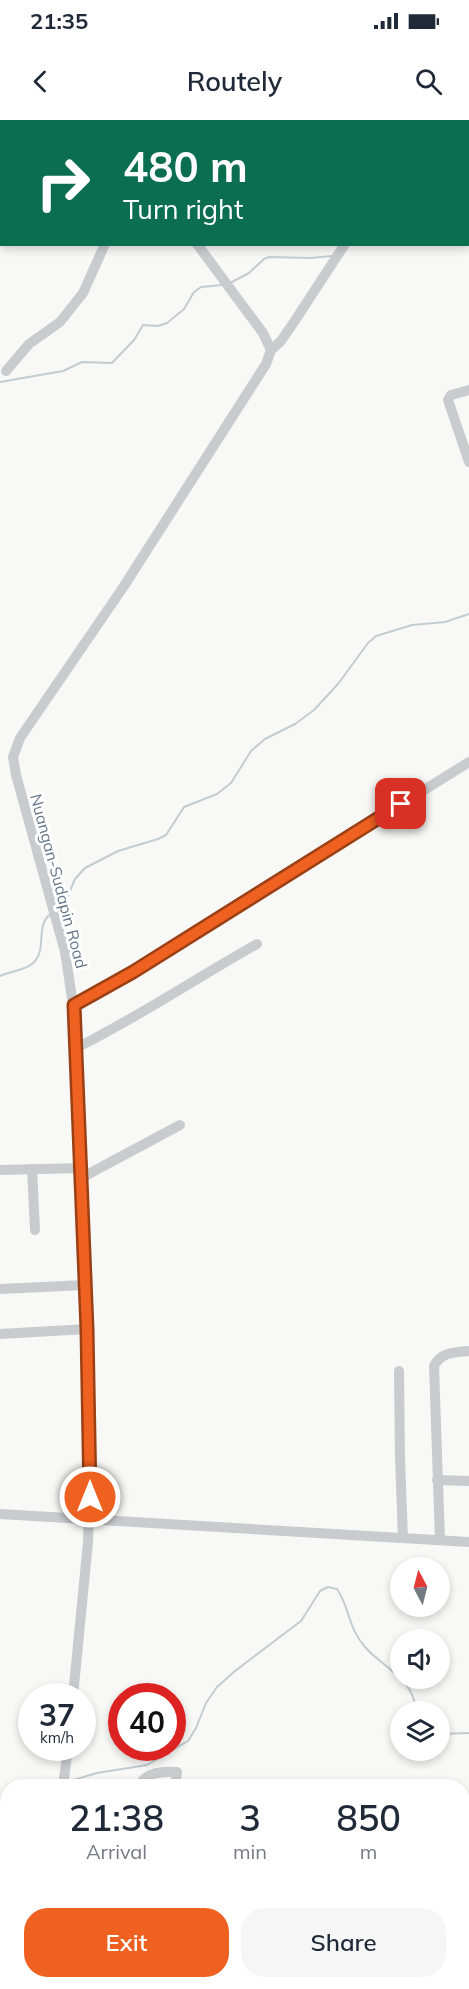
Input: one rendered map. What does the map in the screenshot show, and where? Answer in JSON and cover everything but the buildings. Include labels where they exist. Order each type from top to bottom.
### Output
[{"type":"street","points":[[6,371],[29,344],[60,322],[66,315],[83,293],[104,246]]},
{"type":"street","points":[[198,246],[258,326],[271,350]]},
{"type":"street","name":"Nuangan-Sudapin Road","points":[[74,1683],[90,1518],[87,1329],[74,1005],[65,952],[16,776],[13,757],[15,748],[222,434],[266,364],[271,350],[294,322],[344,246]]},
{"type":"street","points":[[469,390],[451,395],[448,400],[469,462]]},
{"type":"street","points":[[74,1005],[133,972],[469,762]]},
{"type":"street","points":[[76,1048],[148,1010],[203,974],[257,944]]},
{"type":"street","points":[[0,1170],[32,1169],[81,1173],[180,1125]]},
{"type":"street","points":[[32,1169],[34,1230]]},
{"type":"street","points":[[0,1289],[85,1285]]},
{"type":"street","points":[[0,1334],[87,1329]]},
{"type":"street","points":[[440,1540],[434,1366],[441,1356],[469,1351]]},
{"type":"street","points":[[399,1371],[403,1538]]},
{"type":"street","points":[[437,1480],[469,1481]]},
{"type":"street","points":[[0,1514],[469,1542]]},
{"type":"street","points":[[64,1779],[66,1761]]},
{"type":"street","points":[[144,1779],[166,1771],[177,1772],[176,1779]]},
{"type":"waterway","points":[[230,283],[249,273],[269,257],[332,256]]},
{"type":"waterway","points":[[0,382],[63,371],[82,362],[112,363],[134,340],[143,325],[158,326],[167,323],[184,309],[194,292],[201,287],[222,285]]},
{"type":"waterway","points":[[58,911],[64,905],[75,879],[85,868],[118,851],[166,835],[184,807],[217,794],[231,783],[251,751],[265,739],[295,724],[314,710],[376,636],[412,625],[445,622],[469,614]]},
{"type":"waterway","points":[[0,976],[21,970],[37,958],[43,927],[49,915]]},
{"type":"waterway","points":[[77,1779],[97,1773],[147,1765],[188,1741],[206,1703],[217,1687],[301,1621],[320,1591],[328,1587],[337,1589],[359,1640],[405,1683],[414,1701]]},
{"type":"waterway","points":[[450,1734],[469,1733]]},
{"type":"route","points":[[90,1497],[87,1329],[74,1005],[133,972],[401,804]]}]
